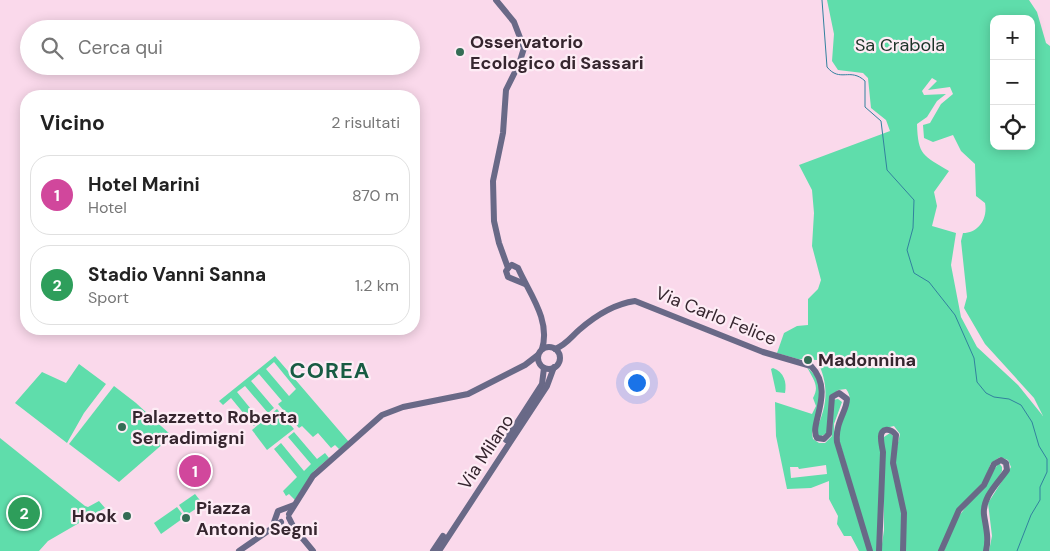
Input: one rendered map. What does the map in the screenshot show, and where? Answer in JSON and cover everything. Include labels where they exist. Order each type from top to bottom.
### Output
[{"type":"main road","points":[[496,0],[514,22],[524,48],[519,64],[506,90],[503,132],[493,181],[494,220],[498,243],[510,267],[508,277],[516,279],[529,288]]},
{"type":"main road","points":[[510,267],[518,268],[538,306],[544,336],[538,361],[543,367]]},
{"type":"main road","points":[[516,279],[520,272]]},
{"type":"main road","name":"Via Carlo Felice","points":[[559,356],[563,346],[599,315],[615,307],[635,301],[782,358],[811,366],[820,378],[821,411],[814,432],[818,439],[824,439],[829,434],[832,397],[841,393],[847,399],[847,404],[837,424],[836,442],[870,551]]},
{"type":"main road","points":[[525,365],[554,367],[558,362],[559,356],[544,336]]},
{"type":"main road","name":"Via Carlo Felice","points":[[554,348],[563,346]]},
{"type":"main road","points":[[239,551],[284,517],[317,472],[388,412],[468,394],[525,365],[540,352],[554,348]]},
{"type":"main road","name":"Via Milano","points":[[433,551],[542,384],[543,367]]},
{"type":"main road","name":"Via Milano","points":[[439,551],[547,386],[554,367]]},
{"type":"main road","points":[[879,551],[883,452],[881,436],[888,429],[896,435],[893,462],[904,513],[903,551]]},
{"type":"main road","points":[[941,551],[959,510],[984,485],[995,463],[1001,460],[1006,463],[1007,470],[996,484],[985,506],[988,536],[986,551]]},
{"type":"main road","points":[[284,517],[313,551]]},
{"type":"green space","name":"Sa Crabola","points":[[827,0],[1029,0],[1037,12],[1046,43],[1050,46],[1050,551],[989,551],[992,536],[988,503],[1011,467],[1008,460],[1000,457],[991,463],[984,481],[957,510],[940,551],[906,551],[905,516],[894,460],[900,434],[894,426],[885,428],[881,452],[877,551],[872,551],[839,440],[841,420],[849,401],[849,393],[846,389],[838,390],[830,397],[828,433],[819,437],[816,430],[823,412],[826,395],[824,378],[817,360],[798,359],[777,353],[784,333],[797,326],[808,325],[808,299],[818,289],[821,280],[812,246],[814,213],[812,190],[799,165],[890,131],[886,120],[871,108],[868,78],[863,73],[838,70],[832,61],[834,34]],"holes":[[[932,78],[937,81],[928,90],[950,87],[953,94],[941,104],[930,123],[923,125],[924,138],[933,142],[953,135],[961,151],[975,164],[976,196],[985,203],[986,209],[981,224],[973,231],[963,233],[961,241],[967,297],[964,308],[985,344],[1034,398],[1043,416],[1018,385],[977,347],[961,317],[951,265],[956,233],[932,226],[937,206],[934,192],[949,171],[924,154],[919,143],[917,124],[927,117],[937,101],[946,94],[924,95],[922,91]]]},
{"type":"green space","points":[[275,356],[349,442],[339,449],[335,445],[331,448],[318,433],[313,437],[302,426],[299,428],[278,404],[282,401],[259,374],[251,381],[274,408],[268,413],[245,386],[237,392],[260,420],[254,426],[231,398],[223,405],[219,401]],"holes":[[[274,362],[296,389],[289,396],[266,369]]]},
{"type":"green space","points":[[79,364],[106,384],[84,413],[67,443],[15,403],[42,372],[66,383]]},
{"type":"green space","points":[[807,367],[818,378],[820,397],[812,434],[813,439],[819,443],[825,443],[832,436],[833,400],[838,399],[842,402],[834,424],[835,443],[868,551],[859,551],[851,536],[844,536],[837,524],[838,516],[829,499],[829,481],[811,488],[787,489],[776,436],[775,402],[812,414],[816,406],[813,398],[816,386]],"holes":[[[826,465],[827,474],[791,478],[790,467],[798,467],[799,469]]]},
{"type":"green space","points":[[773,368],[780,372],[784,378],[786,385],[785,393],[776,392],[771,369]]},
{"type":"green space","name":"Palazzetto Roberta Serradimigni","points":[[114,386],[172,436],[119,482],[69,444]]},
{"type":"green space","points":[[277,409],[294,429],[267,450],[252,430]]},
{"type":"green space","points":[[294,432],[317,459],[325,453],[329,458],[314,471],[295,500],[289,494],[286,496],[283,491],[297,477],[274,449],[281,443],[304,471],[311,464],[288,437]]},
{"type":"green space","points":[[890,433],[894,437],[891,460],[902,514],[902,551],[881,551],[884,530],[883,441],[884,437]]},
{"type":"green space","points":[[0,438],[85,506],[88,507],[99,501],[105,508],[48,541],[39,551],[0,551]]},
{"type":"green space","points":[[999,463],[1002,471],[982,507],[986,534],[984,551],[944,551],[956,520]]},
{"type":"green space","points":[[195,494],[203,504],[185,514],[179,505]]},
{"type":"green space","points":[[177,507],[183,515],[182,519],[161,534],[154,523]]},
{"type":"waterway","points":[[822,0],[827,67],[836,74],[855,75],[865,81],[865,107],[881,121],[887,170],[914,200],[913,228],[907,250],[914,273],[929,282],[955,315],[974,358],[977,382],[986,393],[994,397],[1009,399],[1021,405],[1032,422],[1039,446],[1047,459],[1047,472],[1040,487],[1040,500],[1031,515],[1017,551]]},
{"type":"place","name":"Osservatorio Ecologico di Sassari","points":[[460,52]]},
{"type":"place","name":"Madonnina","points":[[808,360]]},
{"type":"place","name":"Palazzetto Roberta Serradimigni","points":[[122,427]]},
{"type":"place","name":"Hotel Marini","points":[[195,471]]},
{"type":"place","name":"Stadio Vanni Sanna","points":[[24,513]]},
{"type":"place","name":"Hook","points":[[127,516]]},
{"type":"place","name":"Piazza Antonio Segni","points":[[186,518]]},
{"type":"district","name":"COREA","points":[[330,370]]}]
